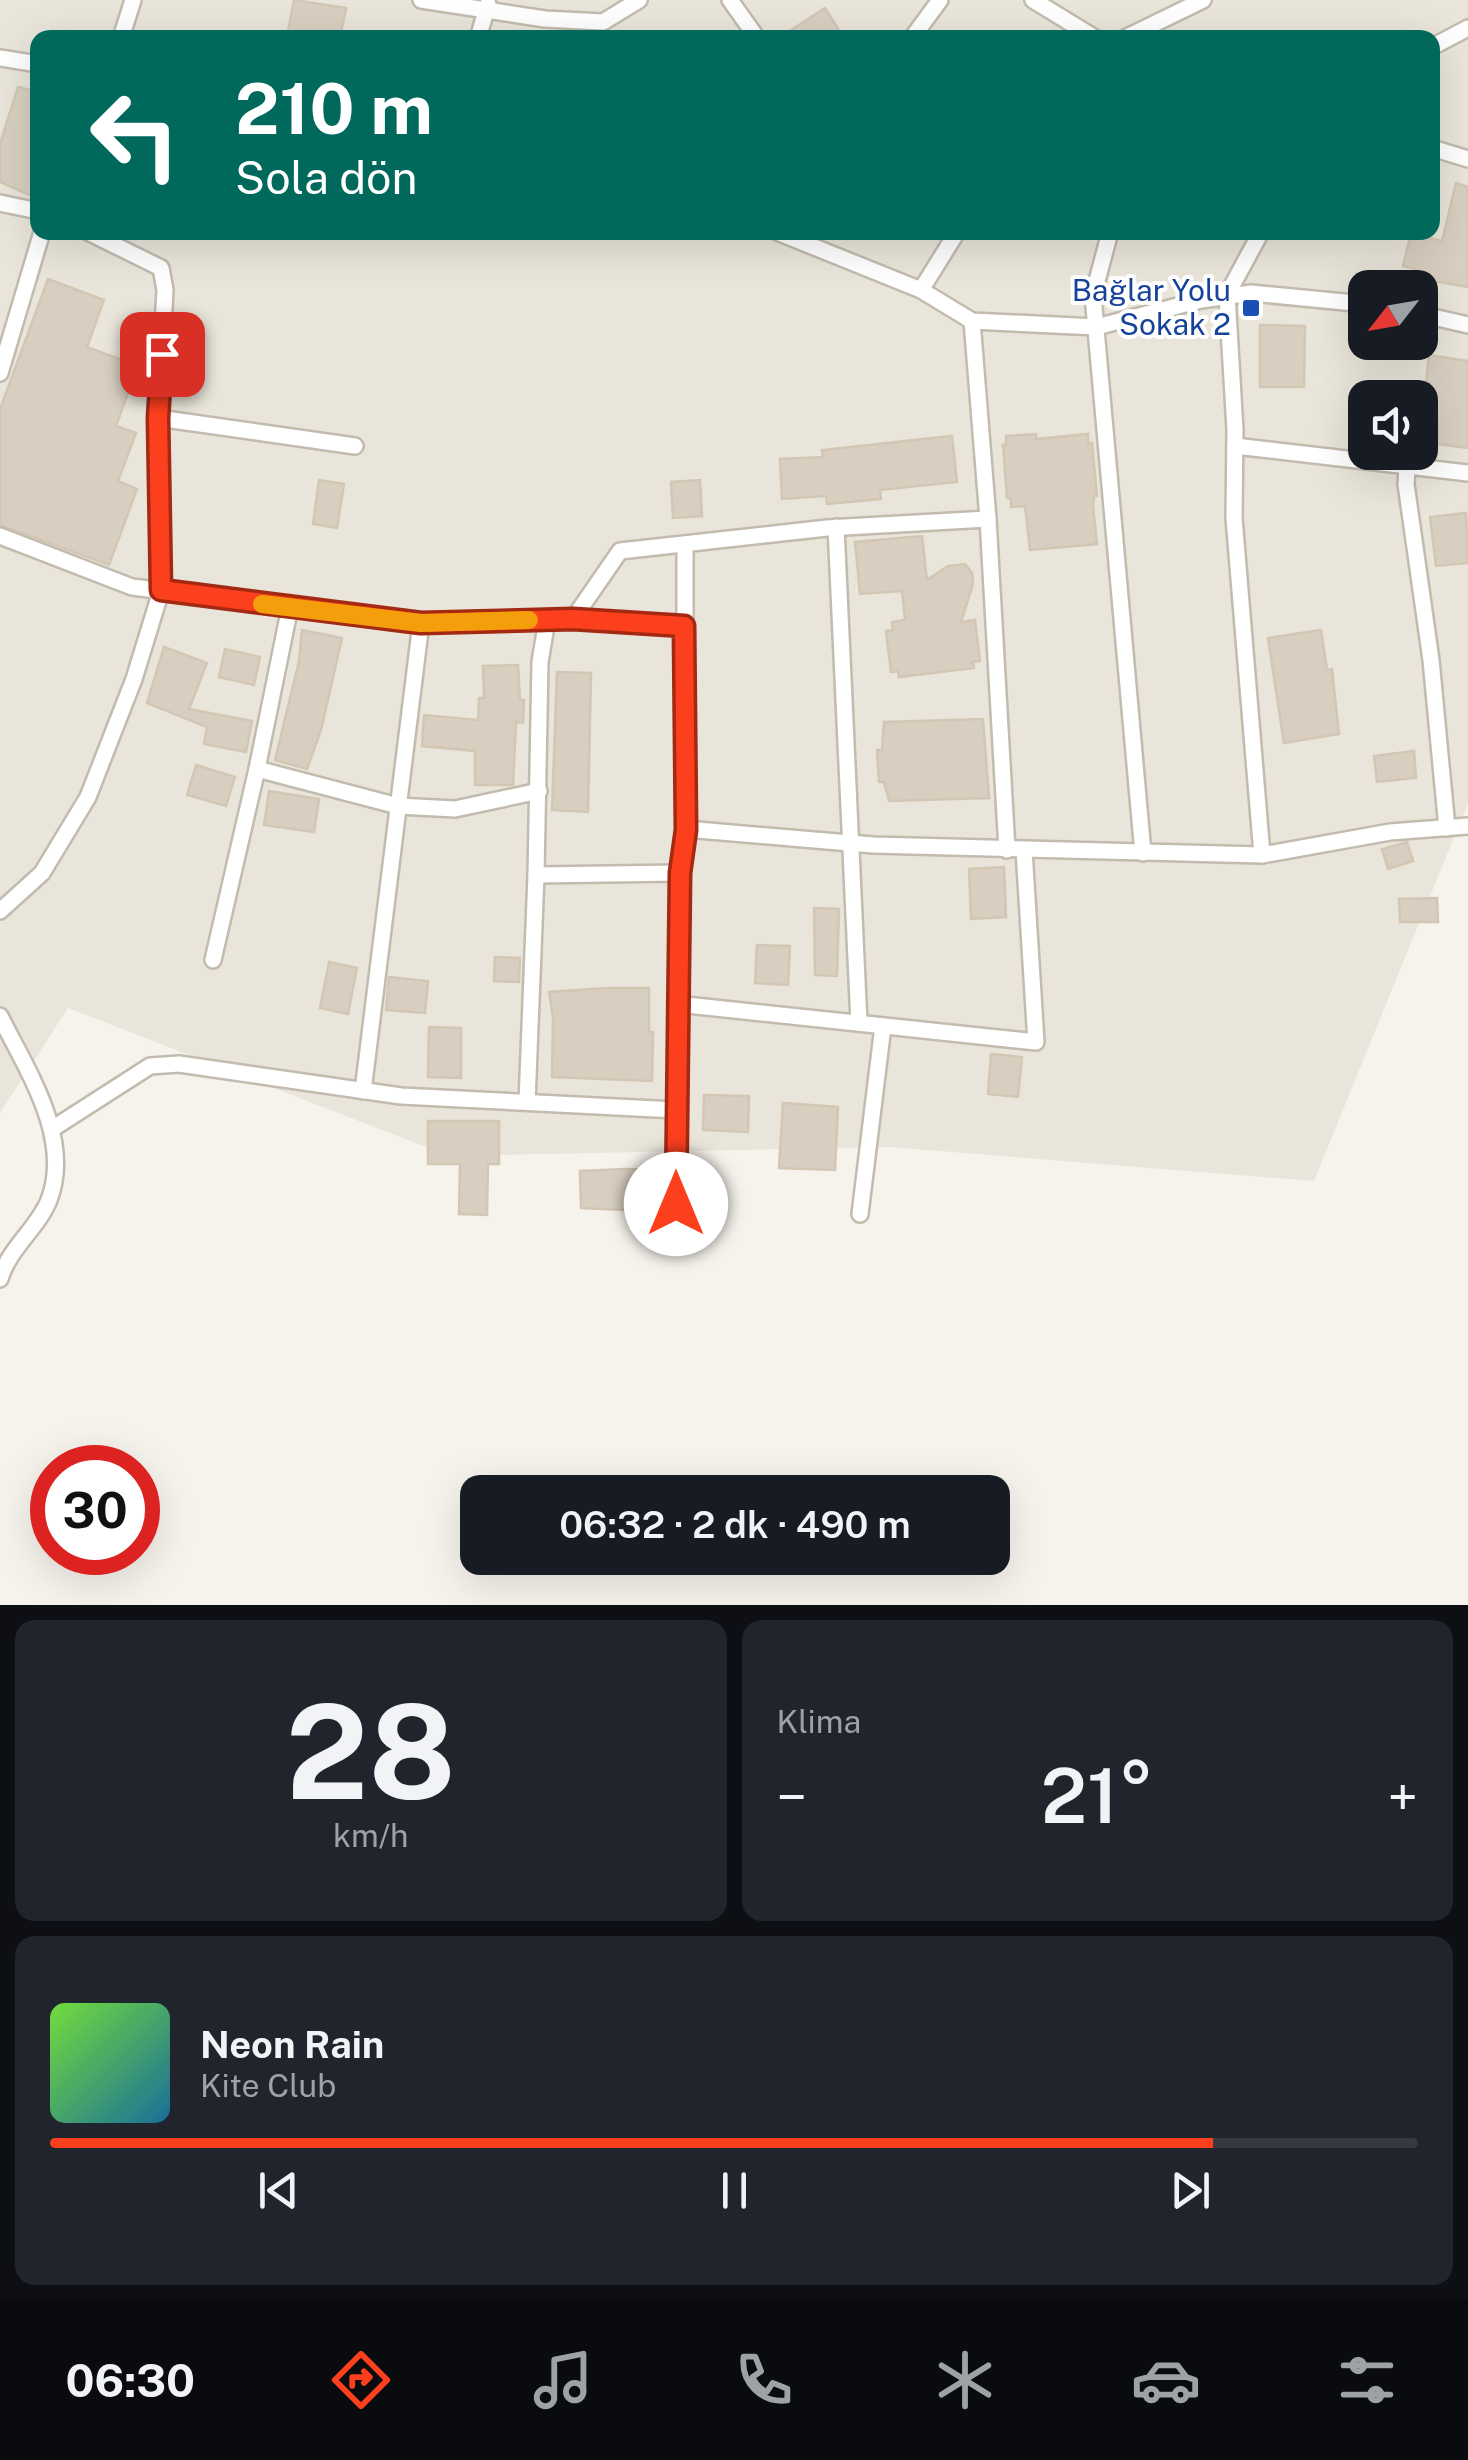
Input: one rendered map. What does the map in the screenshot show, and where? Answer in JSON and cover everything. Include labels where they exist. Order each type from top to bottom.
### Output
[{"type":"street","points":[[123,30],[133,0]]},
{"type":"street","points":[[420,0],[488,5],[545,20],[603,22],[639,0]]},
{"type":"street","points":[[730,0],[751,30]]},
{"type":"street","points":[[918,30],[940,0]]},
{"type":"street","points":[[1034,0],[1079,30]]},
{"type":"street","points":[[1141,30],[1203,0]]},
{"type":"street","points":[[480,30],[488,5]]},
{"type":"street","points":[[1440,43],[1468,28]]},
{"type":"street","points":[[0,58],[30,63]]},
{"type":"street","points":[[1440,150],[1468,159]]},
{"type":"street","points":[[0,202],[30,208]]},
{"type":"street","points":[[0,373],[40,240]]},
{"type":"street","points":[[0,911],[42,873],[88,797],[134,680],[161,590],[158,418],[165,290],[160,268],[104,240]]},
{"type":"street","points":[[798,240],[921,290],[972,321],[1096,327],[1227,295],[1251,293],[1348,302]]},
{"type":"street","points":[[921,290],[952,240]]},
{"type":"street","points":[[1108,240],[1092,296],[1143,853]]},
{"type":"street","points":[[1257,240],[1227,295],[1235,446],[1234,518],[1262,855]]},
{"type":"street","points":[[1438,318],[1468,325]]},
{"type":"street","points":[[972,321],[988,519],[1006,850]]},
{"type":"street","points":[[158,418],[355,446]]},
{"type":"street","points":[[1235,446],[1348,461]]},
{"type":"street","points":[[1406,470],[1448,828]]},
{"type":"street","points":[[1431,470],[1468,473]]},
{"type":"street","points":[[573,619],[620,551],[836,527],[988,519]]},
{"type":"street","points":[[836,527],[859,1024]]},
{"type":"street","points":[[0,536],[132,587],[421,623],[573,619],[684,626]]},
{"type":"street","points":[[676,1204],[680,873],[686,830],[685,544]]},
{"type":"street","points":[[213,960],[258,769],[290,607]]},
{"type":"street","points":[[528,1102],[540,662],[546,620]]},
{"type":"street","points":[[363,1092],[421,623]]},
{"type":"street","points":[[258,769],[398,806],[455,809],[539,791]]},
{"type":"street","points":[[686,830],[1006,850],[1262,855],[1390,832],[1468,826]]},
{"type":"street","points":[[677,1004],[1036,1042],[1024,850]]},
{"type":"street","points":[[536,875],[680,873]]},
{"type":"street","points":[[0,1016],[52,1129],[55,1167],[49,1201],[14,1251],[0,1279]]},
{"type":"street","points":[[860,1214],[883,1026]]},
{"type":"street","points":[[52,1129],[150,1066],[179,1064],[363,1092],[676,1110]]},
{"type":"shaded area","points":[[0,0],[1468,0],[1468,803],[1314,1181],[889,1147],[449,1156],[68,1008],[0,1113]]},
{"type":"building","points":[[294,0],[346,8],[342,30],[288,30]]},
{"type":"building","points":[[825,8],[839,30],[791,30]]},
{"type":"building","points":[[18,87],[30,90],[30,195],[0,182],[0,144]]},
{"type":"building","points":[[1456,183],[1468,187],[1468,287],[1438,282],[1438,270],[1403,266],[1409,240],[1442,241]]},
{"type":"building","points":[[48,279],[104,300],[87,347],[138,366],[116,426],[136,433],[118,481],[137,489],[109,565],[0,525],[0,409]]},
{"type":"building","points":[[1260,325],[1305,326],[1304,387],[1260,387]]},
{"type":"building","points":[[1438,356],[1468,361],[1468,448],[1438,444],[1438,380],[1426,380],[1428,360],[1438,360]]},
{"type":"building","points":[[1036,434],[1036,439],[1088,434],[1097,496],[1093,505],[1097,544],[1030,550],[1025,506],[1011,507],[1011,498],[1007,498],[1003,445],[1006,436]]},
{"type":"building","points":[[952,436],[957,482],[880,490],[881,499],[827,504],[826,496],[782,499],[780,459],[823,457],[822,450]]},
{"type":"building","points":[[319,480],[344,484],[337,528],[313,524]]},
{"type":"building","points":[[700,480],[702,516],[673,518],[671,482]]},
{"type":"building","points":[[1466,513],[1468,563],[1436,566],[1430,517]]},
{"type":"building","points":[[922,536],[927,580],[948,566],[965,564],[972,573],[973,584],[961,622],[975,620],[980,661],[973,662],[974,668],[899,677],[898,671],[891,672],[886,631],[893,630],[892,622],[905,620],[902,591],[860,594],[855,542]]},
{"type":"building","points":[[302,630],[342,638],[321,730],[307,769],[275,760],[299,661]]},
{"type":"building","points":[[1321,630],[1327,670],[1332,669],[1339,734],[1284,743],[1268,638]]},
{"type":"building","points":[[164,647],[207,663],[189,709],[252,721],[246,752],[204,744],[207,727],[147,703]]},
{"type":"building","points":[[225,649],[260,657],[254,685],[219,677]]},
{"type":"building","points":[[518,665],[520,700],[524,700],[523,723],[516,722],[513,785],[475,785],[475,751],[422,746],[424,715],[478,720],[479,698],[484,698],[483,666]]},
{"type":"building","points":[[557,672],[591,673],[588,812],[552,810]]},
{"type":"building","points":[[983,719],[989,798],[889,801],[884,782],[879,782],[877,750],[882,750],[884,722]]},
{"type":"building","points":[[1414,751],[1416,778],[1377,782],[1374,756]]},
{"type":"building","points":[[196,765],[235,777],[226,806],[187,795]]},
{"type":"building","points":[[269,791],[319,799],[314,832],[264,825]]},
{"type":"building","points":[[1407,842],[1413,861],[1388,869],[1382,849]]},
{"type":"building","points":[[1004,867],[1006,917],[971,919],[969,869]]},
{"type":"building","points":[[1437,898],[1438,922],[1400,922],[1399,899]]},
{"type":"building","points":[[814,908],[839,909],[837,976],[815,975]]},
{"type":"building","points":[[757,945],[790,946],[788,985],[755,983]]},
{"type":"building","points":[[495,957],[520,958],[519,982],[494,981]]},
{"type":"building","points":[[329,962],[357,968],[348,1014],[320,1008]]},
{"type":"building","points":[[389,977],[428,981],[425,1013],[386,1010]]},
{"type":"building","points":[[649,988],[652,1081],[552,1077],[553,1018],[549,992]]},
{"type":"building","points":[[429,1027],[461,1028],[461,1078],[428,1077]]},
{"type":"building","points":[[991,1054],[1022,1057],[1018,1097],[988,1094]]},
{"type":"building","points":[[704,1095],[749,1096],[748,1132],[703,1130]]},
{"type":"building","points":[[783,1103],[838,1107],[835,1170],[779,1168]]},
{"type":"building","points":[[428,1121],[499,1121],[499,1164],[488,1164],[487,1215],[459,1214],[460,1164],[428,1164]]},
{"type":"building","points":[[651,1170],[653,1200],[647,1199],[646,1211],[581,1208],[580,1171]]},
{"type":"slow traffic","points":[[262,604],[421,623],[529,620]]},
{"type":"place","name":"Bağlar Yolu Sokak 2","points":[[1251,308]]},
{"type":"route","points":[[162,354],[158,418],[161,590],[421,623],[573,619],[684,626],[686,830],[680,873],[676,1204]]}]
